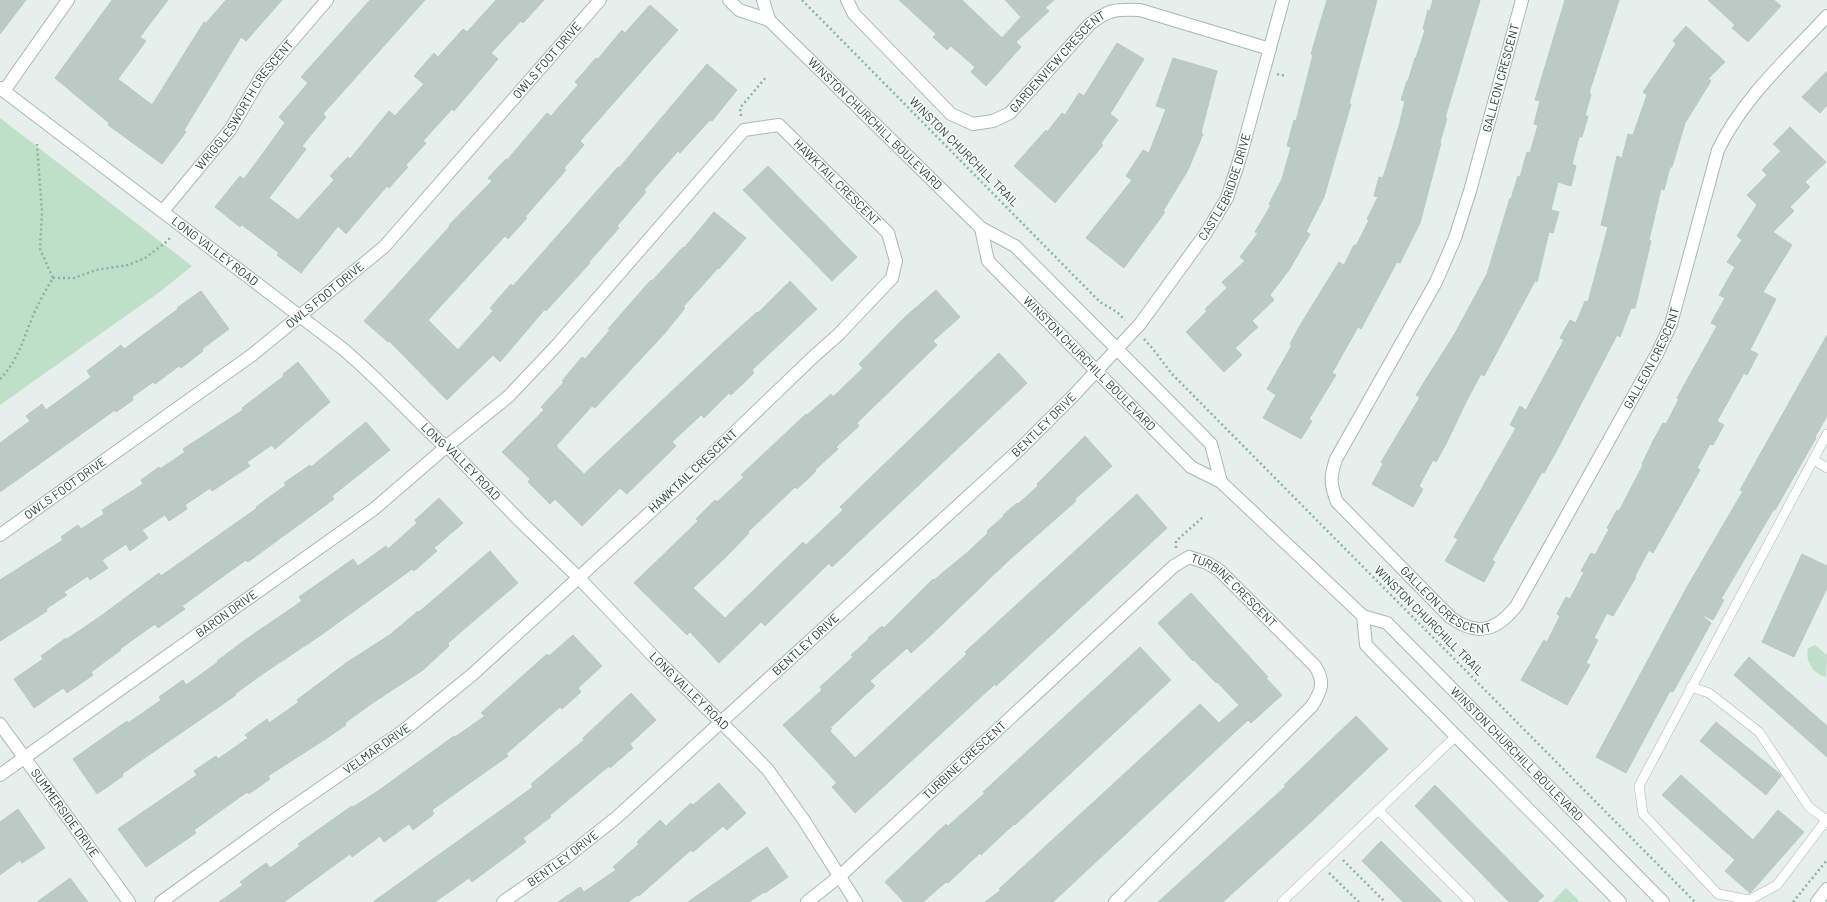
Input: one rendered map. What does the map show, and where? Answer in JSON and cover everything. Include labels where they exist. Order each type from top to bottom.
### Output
[{"type":"street","points":[[2,89],[68,0]]},
{"type":"street","name":"WRIGGLESWORTH CRESCENT","points":[[163,211],[230,130],[261,77],[327,0]]},
{"type":"street","name":"OWLS FOOT DRIVE","points":[[0,535],[252,355],[384,247],[600,0]]},
{"type":"street","name":"WINSTON CHURCHILL BOULEVARD","points":[[729,0],[739,10],[768,20],[981,228],[1015,246],[1210,444],[1221,482]]},
{"type":"street","points":[[763,0],[768,20]]},
{"type":"street","name":"GARDENVIEW CRESCENT","points":[[847,0],[854,14],[951,114],[973,124],[993,121],[1010,113],[1089,25],[1103,14],[1121,9],[1140,10],[1270,48]]},
{"type":"street","name":"CASTLEBRIDGE DRIVE","points":[[1096,371],[1140,324],[1206,233],[1227,198],[1240,158],[1283,0]]},
{"type":"street","name":"GALLEON CRESCENT","points":[[1522,0],[1470,191],[1455,238],[1436,282],[1336,459],[1331,473],[1331,487],[1337,502],[1450,617],[1459,624],[1472,628],[1485,629],[1498,625],[1507,618],[1517,605],[1657,354],[1671,324],[1718,150],[1728,130],[1741,110],[1827,16]]},
{"type":"street","name":"LONG VALLEY ROAD","points":[[2,89],[182,225],[358,362],[440,442],[447,446],[520,522],[580,578],[656,659],[768,770],[803,819],[856,902]]},
{"type":"street","name":"HAWKTAIL CRESCENT","points":[[580,578],[838,335],[892,278],[896,261],[888,233],[807,151],[779,125],[744,130]]},
{"type":"street","points":[[447,446],[522,384],[744,130]]},
{"type":"street","name":"WINSTON CHURCHILL BOULEVARD","points":[[981,228],[988,261],[1191,467],[1221,482],[1363,616],[1387,623],[1663,902]]},
{"type":"street","name":"BENTLEY DRIVE","points":[[503,902],[563,860],[617,817],[1020,449],[1096,371]]},
{"type":"street","name":"BARON DRIVE","points":[[0,775],[374,508],[447,446]]},
{"type":"street","name":"TURBINE CRESCENT","points":[[806,902],[840,876],[1174,566],[1189,557],[1207,563],[1218,570],[1315,666],[1321,675],[1321,689],[1312,706],[1115,902]]},
{"type":"street","name":"VELMAR DRIVE","points":[[161,902],[280,816],[403,731],[493,656],[580,578]]},
{"type":"street","points":[[1363,616],[1366,645],[1620,902]]},
{"type":"street","name":"SUMMERSIDE DRIVE","points":[[0,724],[129,902]]},
{"type":"street","points":[[1817,902],[1827,889]]},
{"type":"lane","points":[[1691,687],[1709,693],[1759,732],[1809,808],[1827,819],[1777,885],[1749,900],[1718,894],[1643,814],[1638,786],[1691,687],[1814,460],[1827,434]]},
{"type":"lane","points":[[1814,460],[1827,468]]},
{"type":"lane","points":[[1282,902],[1456,736]]},
{"type":"lane","points":[[1378,810],[1470,902]]},
{"type":"path","name":"WINSTON CHURCHILL TRAIL","points":[[802,0],[1100,302],[1117,312]]},
{"type":"path","points":[[1277,73],[1286,76]]},
{"type":"path","points":[[744,130],[740,108],[767,76]]},
{"type":"path","points":[[37,144],[42,212],[40,249],[53,278]]},
{"type":"path","points":[[53,278],[74,278],[96,270],[128,265],[145,258],[165,244],[182,225]]},
{"type":"path","points":[[0,379],[9,370],[17,358],[33,315],[53,278]]},
{"type":"path","name":"WINSTON CHURCHILL TRAIL","points":[[1153,349],[1172,374],[1695,902]]},
{"type":"path","points":[[1174,566],[1176,541],[1203,517]]},
{"type":"path","points":[[1334,851],[1385,902]]},
{"type":"path","points":[[1793,902],[1827,860]]},
{"type":"path","points":[[1321,865],[1359,902]]},
{"type":"green space","points":[[0,118],[192,266],[161,291],[0,405]]},
{"type":"green space","points":[[1815,645],[1827,655],[1826,677],[1817,673],[1809,662],[1807,653],[1808,648]]},
{"type":"green space","points":[[1566,888],[1580,902],[1552,902]]},
{"type":"building","points":[[0,0],[26,0],[0,34]]},
{"type":"building","points":[[112,0],[168,0],[140,37],[146,41],[118,79],[152,105],[204,22],[206,23],[226,0],[282,0],[246,41],[241,37],[184,130],[186,132],[162,164],[108,125],[109,123],[55,78]]},
{"type":"building","points":[[370,0],[425,0],[323,114],[326,117],[302,146],[306,149],[269,198],[298,220],[334,180],[330,176],[348,157],[350,159],[389,111],[395,116],[424,84],[414,76],[434,53],[438,57],[463,29],[467,32],[496,0],[544,0],[523,23],[521,21],[491,53],[498,59],[454,111],[452,109],[423,141],[426,143],[406,165],[408,167],[389,188],[387,186],[346,234],[338,226],[301,273],[277,255],[279,253],[242,225],[240,227],[215,207],[240,176],[244,179],[285,123],[279,117],[308,83],[301,77]]},
{"type":"building","points":[[899,0],[962,0],[1002,38],[1021,17],[1005,0],[1054,0],[1045,8],[1049,11],[1016,42],[1021,47],[986,86],[971,72],[975,67],[951,46],[947,50],[933,37],[936,34]]},
{"type":"building","points":[[1327,0],[1377,0],[1349,104],[1351,104],[1324,197],[1306,232],[1310,234],[1289,270],[1270,295],[1274,300],[1252,321],[1258,327],[1235,348],[1242,355],[1224,372],[1186,332],[1207,311],[1205,309],[1227,288],[1222,282],[1245,261],[1240,257],[1258,233],[1255,232],[1271,205],[1269,204],[1282,179],[1291,147],[1287,146],[1294,120],[1296,121],[1313,55],[1311,54]]},
{"type":"building","points":[[1433,0],[1480,0],[1445,118],[1447,118],[1420,223],[1400,263],[1397,262],[1361,329],[1358,327],[1332,373],[1336,375],[1309,419],[1312,421],[1301,439],[1263,418],[1276,395],[1267,389],[1292,345],[1290,344],[1299,327],[1339,262],[1344,265],[1354,245],[1356,246],[1369,220],[1367,219],[1378,197],[1374,196],[1379,177],[1383,178],[1399,126],[1405,101],[1401,100],[1425,30],[1423,29],[1428,10],[1430,11]]},
{"type":"building","points":[[1565,0],[1619,0],[1589,93],[1591,94],[1585,116],[1588,116],[1582,137],[1579,137],[1572,164],[1576,166],[1571,186],[1558,182],[1551,210],[1559,212],[1553,233],[1549,232],[1537,282],[1535,281],[1484,376],[1481,374],[1436,462],[1433,460],[1419,486],[1423,489],[1413,507],[1372,484],[1383,464],[1381,462],[1420,397],[1416,395],[1454,335],[1487,274],[1510,198],[1511,199],[1518,176],[1520,177],[1527,152],[1530,153],[1538,125],[1534,124],[1540,101],[1535,100]]},
{"type":"building","points":[[1708,0],[1774,0],[1781,6],[1748,42],[1732,28],[1735,25]]},
{"type":"building","points":[[650,5],[678,30],[580,141],[584,145],[564,168],[566,170],[525,217],[527,218],[508,239],[505,236],[428,320],[458,350],[493,311],[490,308],[511,284],[513,286],[618,167],[619,168],[707,64],[737,90],[712,121],[710,120],[680,153],[678,151],[644,190],[646,192],[617,226],[619,228],[589,262],[590,263],[546,311],[545,309],[500,362],[493,355],[447,400],[389,341],[388,342],[364,321],[450,226],[449,225],[492,181],[488,178],[506,159],[507,160],[547,113],[551,116],[578,85],[575,82],[596,58],[598,59],[622,30],[625,33]]},
{"type":"building","points":[[1686,26],[1725,62],[1708,79],[1711,81],[1685,123],[1664,190],[1661,189],[1649,240],[1651,241],[1635,308],[1631,308],[1620,337],[1617,335],[1557,450],[1544,473],[1542,472],[1492,560],[1495,562],[1484,582],[1445,561],[1458,539],[1454,537],[1516,428],[1510,425],[1520,406],[1526,410],[1564,340],[1560,338],[1570,320],[1576,323],[1585,301],[1588,302],[1608,227],[1601,225],[1617,156],[1622,158],[1628,134],[1633,135],[1647,95],[1643,92],[1676,44],[1673,41]]},
{"type":"building","points":[[1117,43],[1144,59],[1110,114],[1118,120],[1101,143],[1103,145],[1055,203],[1014,166],[1046,130],[1047,132],[1062,113],[1065,115],[1079,93],[1084,96]]},
{"type":"building","points":[[1173,58],[1217,71],[1201,133],[1203,134],[1188,170],[1163,211],[1165,212],[1124,268],[1086,238],[1132,180],[1126,176],[1143,150],[1149,153],[1166,109],[1156,106]]},
{"type":"building","points":[[1827,71],[1827,105],[1820,113],[1802,97]]},
{"type":"building","points":[[1790,127],[1826,162],[1805,182],[1810,187],[1790,207],[1794,211],[1773,232],[1792,245],[1763,292],[1776,299],[1750,350],[1758,354],[1747,375],[1744,373],[1717,421],[1724,425],[1713,445],[1710,444],[1697,468],[1700,470],[1653,553],[1649,550],[1635,576],[1636,577],[1613,616],[1607,613],[1594,638],[1598,640],[1586,663],[1590,665],[1567,705],[1521,680],[1544,640],[1547,642],[1560,616],[1557,614],[1566,597],[1570,599],[1584,572],[1581,571],[1591,553],[1595,555],[1609,529],[1607,528],[1617,510],[1619,511],[1643,465],[1642,464],[1653,441],[1663,423],[1666,424],[1679,399],[1677,398],[1717,326],[1711,323],[1725,298],[1719,295],[1735,267],[1727,262],[1742,240],[1737,236],[1757,205],[1747,195],[1767,175],[1762,170],[1781,151],[1773,144]]},
{"type":"building","points":[[768,166],[857,257],[832,281],[743,190]]},
{"type":"building","points":[[714,212],[746,238],[683,307],[685,308],[665,333],[595,408],[592,406],[556,446],[584,474],[724,342],[757,312],[758,313],[790,281],[817,309],[752,370],[754,373],[731,395],[729,393],[704,418],[701,415],[672,442],[676,446],[627,494],[620,488],[582,526],[555,499],[550,504],[528,482],[530,479],[502,452],[544,410],[541,407],[564,382],[562,381],[582,357],[585,359],[610,330],[608,329],[651,280],[652,281],[683,247],[684,248]]},
{"type":"building","points":[[936,290],[960,317],[933,341],[937,345],[857,423],[859,426],[836,447],[838,449],[797,489],[795,487],[748,532],[749,533],[727,556],[693,588],[725,618],[803,542],[806,545],[843,510],[840,507],[999,353],[1027,383],[832,567],[829,563],[765,626],[761,622],[719,663],[690,632],[687,635],[634,583],[698,521],[696,519],[715,500],[717,502],[744,477],[741,475],[806,414],[807,415],[831,394],[833,397],[863,368],[859,364],[905,317]]},
{"type":"building","points":[[201,291],[229,329],[202,349],[203,351],[181,368],[179,366],[155,384],[153,382],[132,397],[133,400],[116,412],[115,410],[0,492],[0,443],[30,421],[26,416],[42,404],[46,410],[91,377],[87,371],[121,345],[124,349]]},
{"type":"building","points":[[1827,335],[1827,416],[1775,510],[1774,509],[1721,599],[1724,600],[1713,620],[1699,613],[1711,623],[1673,692],[1670,691],[1626,773],[1596,757],[1687,587],[1743,491],[1740,490]]},
{"type":"building","points":[[298,362],[330,402],[275,449],[272,445],[247,462],[250,466],[212,491],[210,488],[185,505],[187,509],[169,521],[165,515],[142,530],[148,538],[130,551],[126,544],[102,560],[108,568],[90,580],[88,576],[64,592],[67,595],[46,609],[47,611],[0,641],[0,580],[63,540],[61,537],[78,525],[81,529],[104,514],[102,510],[143,484],[141,480],[159,467],[160,469],[185,452],[183,449],[243,410],[242,408],[284,376],[283,374]]},
{"type":"building","points":[[366,422],[390,450],[332,496],[334,499],[248,562],[246,560],[182,606],[185,609],[158,628],[155,624],[120,649],[121,650],[91,672],[93,675],[67,693],[63,688],[34,708],[14,679],[43,659],[41,656],[66,638],[67,639],[98,618],[159,573],[161,576],[257,508],[256,507],[286,485],[284,483],[310,465],[311,467]]},
{"type":"building","points":[[1085,436],[1112,466],[1075,499],[1076,501],[1008,561],[911,653],[907,648],[870,681],[875,686],[830,728],[832,729],[830,731],[855,758],[967,654],[965,652],[1137,494],[1167,528],[996,686],[995,684],[855,813],[832,787],[837,783],[783,725],[822,690],[820,687],[853,657],[851,655],[869,639],[868,638],[882,626],[884,628],[933,579],[934,580],[969,551],[988,533],[987,531],[1004,516],[1003,515],[1038,486],[1037,484]]},
{"type":"building","points":[[439,498],[463,523],[434,548],[437,551],[414,571],[412,569],[324,633],[261,675],[235,694],[236,695],[122,774],[123,776],[97,794],[73,759],[127,721],[128,723],[161,700],[159,697],[183,680],[186,685],[245,640],[302,601],[299,597],[353,559],[358,566],[386,546],[388,549],[417,523],[415,520]]},
{"type":"building","points":[[490,551],[518,583],[448,643],[449,646],[423,670],[374,702],[345,723],[346,725],[268,776],[270,779],[249,794],[247,792],[194,830],[196,833],[146,867],[118,829],[197,775],[194,771],[216,756],[218,759],[248,738],[245,735],[267,719],[269,723],[299,702],[297,700],[346,663],[391,634]]},
{"type":"building","points":[[1802,554],[1827,566],[1827,588],[1794,657],[1762,642]]},
{"type":"building","points":[[1191,593],[1268,677],[1266,678],[1282,695],[1251,723],[1248,720],[1053,902],[985,902],[1001,890],[999,889],[1200,704],[1219,723],[1239,705],[1194,660],[1193,661],[1158,623]]},
{"type":"building","points":[[573,635],[602,666],[578,688],[581,692],[562,709],[560,707],[506,754],[508,756],[432,810],[434,814],[413,830],[409,824],[384,842],[380,836],[352,857],[350,854],[284,902],[219,902],[243,885],[240,882],[266,863],[270,868],[300,846],[298,844],[352,806],[353,807],[378,791],[454,736],[455,737],[485,716],[481,713],[547,654],[549,656]]},
{"type":"building","points":[[1140,647],[1171,680],[1015,825],[1014,824],[981,855],[980,853],[948,883],[946,882],[923,902],[904,902],[885,882],[946,824],[948,826],[985,793],[983,792]]},
{"type":"building","points":[[1749,657],[1827,726],[1827,757],[1734,675]]},
{"type":"building","points":[[631,693],[656,720],[630,744],[633,748],[550,815],[551,817],[523,838],[526,842],[472,882],[469,878],[435,902],[373,902],[533,787],[531,784],[584,740],[583,738]]},
{"type":"building","points":[[1356,716],[1388,749],[1311,822],[1223,902],[1158,902],[1286,786],[1284,785]]},
{"type":"building","points":[[1716,722],[1780,774],[1781,776],[1766,795],[1700,741]]},
{"type":"building","points":[[1681,775],[1753,840],[1778,810],[1804,832],[1750,893],[1725,871],[1735,860],[1662,795]]},
{"type":"building","points":[[719,783],[746,813],[727,830],[723,826],[693,852],[691,850],[639,896],[638,895],[628,902],[558,902],[580,887],[584,892],[616,870],[613,867],[639,844],[637,842],[660,820],[666,826],[691,803],[693,805]]},
{"type":"building","points":[[1435,785],[1544,896],[1537,902],[1509,902],[1415,806]]},
{"type":"building","points":[[18,809],[45,848],[22,863],[20,860],[0,875],[0,822]]},
{"type":"building","points":[[1381,841],[1442,902],[1403,902],[1362,861]]},
{"type":"building","points":[[767,847],[788,877],[749,902],[688,902]]},
{"type":"building","points":[[70,878],[88,902],[37,902]]}]
